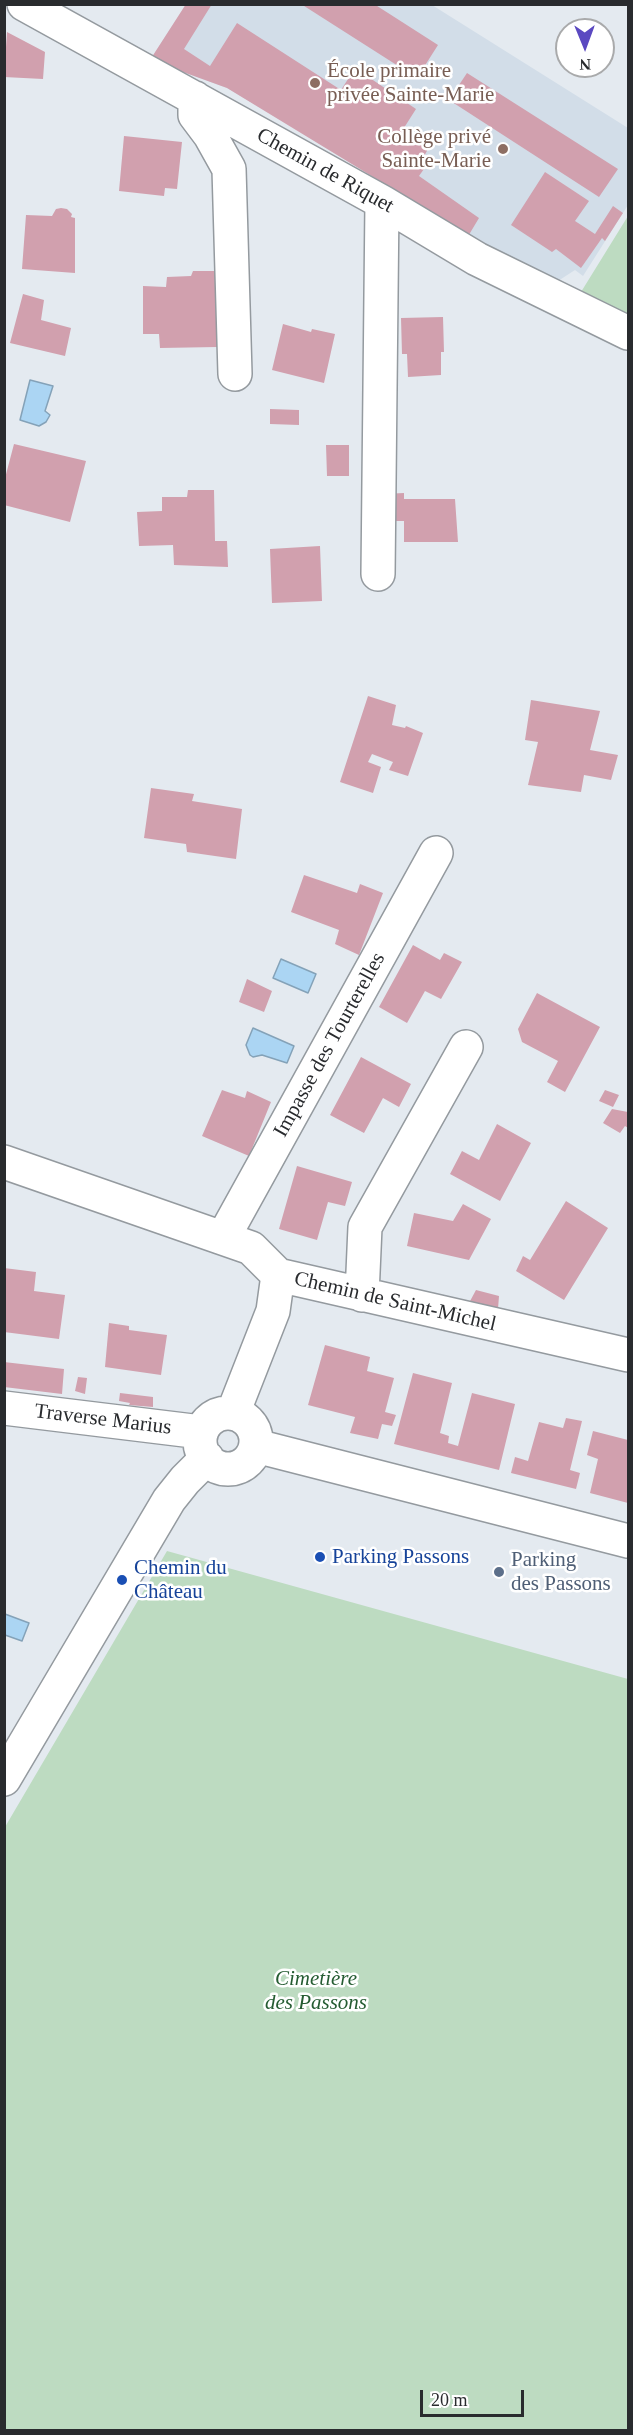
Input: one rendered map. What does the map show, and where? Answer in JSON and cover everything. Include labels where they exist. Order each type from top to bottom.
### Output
[{"type":"street","name":"Chemin de Riquet","points":[[24,4],[382,202],[477,259],[628,333]]},
{"type":"street","points":[[195,99],[195,115],[210,135],[229,169],[235,374]]},
{"type":"street","points":[[378,574],[382,202]]},
{"type":"street","name":"Impasse des Tourterelles","points":[[223,1238],[436,853]]},
{"type":"street","points":[[362,1295],[365,1227],[466,1047]]},
{"type":"street","name":"Chemin de Saint-Michel","points":[[4,1162],[251,1248],[278,1275],[628,1355]]},
{"type":"street","points":[[233,1413],[273,1311],[278,1275]]},
{"type":"street","name":"Traverse Marius","points":[[4,1408],[204,1445]]},
{"type":"street","points":[[4,1779],[170,1500],[185,1480],[204,1445],[208,1420],[215,1415],[233,1413],[241,1415],[254,1428],[256,1446],[247,1462],[239,1467],[229,1469],[219,1467],[204,1445]]},
{"type":"street","points":[[256,1446],[628,1541]]},
{"type":"shaded area","points":[[186,5],[432,5],[628,128],[628,205],[583,276],[575,270],[558,281],[467,238],[364,170],[227,88],[150,60]]},
{"type":"green space","points":[[628,216],[628,314],[581,292]]},
{"type":"green space","name":"Cimetière des Passons","points":[[167,1551],[628,1679],[628,2430],[5,2430],[5,1827]]},
{"type":"water","points":[[30,380],[53,386],[45,411],[50,415],[46,422],[39,426],[20,420]]},
{"type":"water","points":[[281,959],[316,974],[308,993],[273,978]]},
{"type":"water","points":[[253,1028],[294,1046],[287,1063],[262,1055],[253,1057],[250,1055],[246,1045]]},
{"type":"water","points":[[5,1614],[29,1623],[22,1641],[5,1635]]},
{"type":"building","points":[[186,4],[212,4],[184,49],[210,66],[237,23],[341,90],[355,68],[416,109],[402,131],[429,147],[421,162],[426,166],[419,176],[479,218],[467,238],[406,197],[227,88],[150,60]]},
{"type":"building","points":[[301,4],[374,4],[438,45],[417,78]]},
{"type":"building","points":[[7,32],[45,52],[43,79],[4,77]]},
{"type":"building","points":[[467,73],[618,169],[599,197],[449,100]]},
{"type":"building","points":[[124,136],[182,142],[177,189],[165,188],[164,196],[119,191]]},
{"type":"building","points":[[545,172],[589,201],[575,221],[595,234],[613,206],[623,213],[605,241],[602,238],[581,268],[556,249],[552,252],[511,225]]},
{"type":"building","points":[[56,209],[67,209],[72,214],[71,217],[75,218],[75,273],[22,269],[26,215],[52,216]]},
{"type":"building","points":[[193,271],[217,271],[219,333],[217,334],[217,347],[160,348],[159,334],[143,334],[143,286],[166,287],[167,277],[191,276]]},
{"type":"building","points":[[23,294],[44,300],[41,320],[71,328],[65,356],[10,343]]},
{"type":"building","points":[[443,317],[444,352],[441,352],[441,375],[408,377],[407,354],[402,354],[401,318]]},
{"type":"building","points":[[283,324],[311,332],[312,329],[335,334],[324,383],[272,370]]},
{"type":"building","points":[[270,409],[299,410],[299,425],[270,424]]},
{"type":"building","points":[[14,444],[86,461],[70,522],[4,505],[4,482]]},
{"type":"building","points":[[326,445],[349,445],[349,476],[327,476]]},
{"type":"building","points":[[188,490],[214,490],[215,541],[227,541],[228,567],[174,565],[173,545],[139,546],[137,512],[162,511],[162,497],[187,497]]},
{"type":"building","points":[[404,493],[404,499],[455,499],[458,542],[404,542],[404,521],[384,521],[383,494]]},
{"type":"building","points":[[320,546],[322,601],[272,603],[270,549]]},
{"type":"building","points":[[368,696],[396,705],[392,725],[405,728],[406,726],[423,733],[408,776],[389,770],[393,762],[372,754],[368,762],[381,767],[373,793],[340,782]]},
{"type":"building","points":[[531,700],[600,711],[590,750],[618,755],[611,780],[584,775],[581,792],[528,785],[538,742],[525,740]]},
{"type":"building","points":[[151,788],[194,794],[192,801],[242,809],[236,859],[187,852],[186,844],[144,838]]},
{"type":"building","points":[[304,875],[357,893],[360,884],[383,893],[359,955],[335,944],[339,930],[291,912]]},
{"type":"building","points":[[413,945],[440,960],[444,953],[462,962],[441,999],[425,991],[407,1023],[379,1007]]},
{"type":"building","points":[[247,979],[272,991],[264,1012],[239,1002]]},
{"type":"building","points":[[537,993],[600,1027],[565,1092],[547,1082],[558,1061],[522,1042],[518,1029]]},
{"type":"building","points":[[361,1057],[411,1084],[399,1107],[383,1098],[364,1133],[330,1115]]},
{"type":"building","points":[[222,1090],[245,1098],[247,1091],[271,1102],[249,1156],[202,1136]]},
{"type":"building","points":[[605,1090],[619,1095],[613,1107],[599,1101]]},
{"type":"building","points":[[612,1109],[628,1112],[628,1128],[625,1126],[620,1133],[603,1123]]},
{"type":"building","points":[[497,1124],[531,1143],[500,1201],[450,1174],[462,1151],[479,1160]]},
{"type":"building","points":[[297,1166],[352,1182],[345,1206],[328,1202],[317,1240],[279,1229]]},
{"type":"building","points":[[566,1201],[608,1228],[564,1300],[516,1271],[523,1256],[530,1260]]},
{"type":"building","points":[[463,1204],[491,1219],[469,1260],[407,1246],[414,1213],[453,1221]]},
{"type":"building","points":[[4,1268],[36,1272],[34,1291],[65,1295],[59,1339],[4,1332]]},
{"type":"building","points":[[476,1290],[499,1296],[498,1309],[469,1303]]},
{"type":"building","points":[[109,1323],[129,1326],[129,1330],[167,1335],[161,1375],[105,1367]]},
{"type":"building","points":[[325,1345],[370,1357],[367,1371],[394,1378],[385,1412],[396,1415],[392,1426],[382,1424],[378,1439],[350,1433],[355,1417],[308,1405]]},
{"type":"building","points":[[4,1362],[64,1369],[62,1394],[4,1387]]},
{"type":"building","points":[[413,1373],[452,1383],[440,1433],[449,1436],[448,1443],[458,1446],[472,1393],[515,1404],[499,1470],[394,1444]]},
{"type":"building","points":[[78,1377],[87,1378],[85,1394],[75,1391]]},
{"type":"building","points":[[120,1393],[153,1397],[153,1407],[129,1405],[130,1403],[119,1401]]},
{"type":"building","points":[[566,1418],[582,1421],[570,1470],[580,1473],[576,1489],[511,1473],[515,1457],[528,1461],[539,1422],[563,1428]]},
{"type":"building","points":[[593,1431],[628,1440],[628,1503],[590,1493],[598,1459],[587,1455]]},
{"type":"place","name":"École primaire privée Sainte-Marie","points":[[315,83]]},
{"type":"place","name":"Collège privé Sainte-Marie","points":[[503,149]]},
{"type":"place","name":"Parking Passons","points":[[320,1557]]},
{"type":"place","name":"Parking des Passons","points":[[499,1572]]},
{"type":"place","name":"Chemin du Château","points":[[122,1580]]}]
